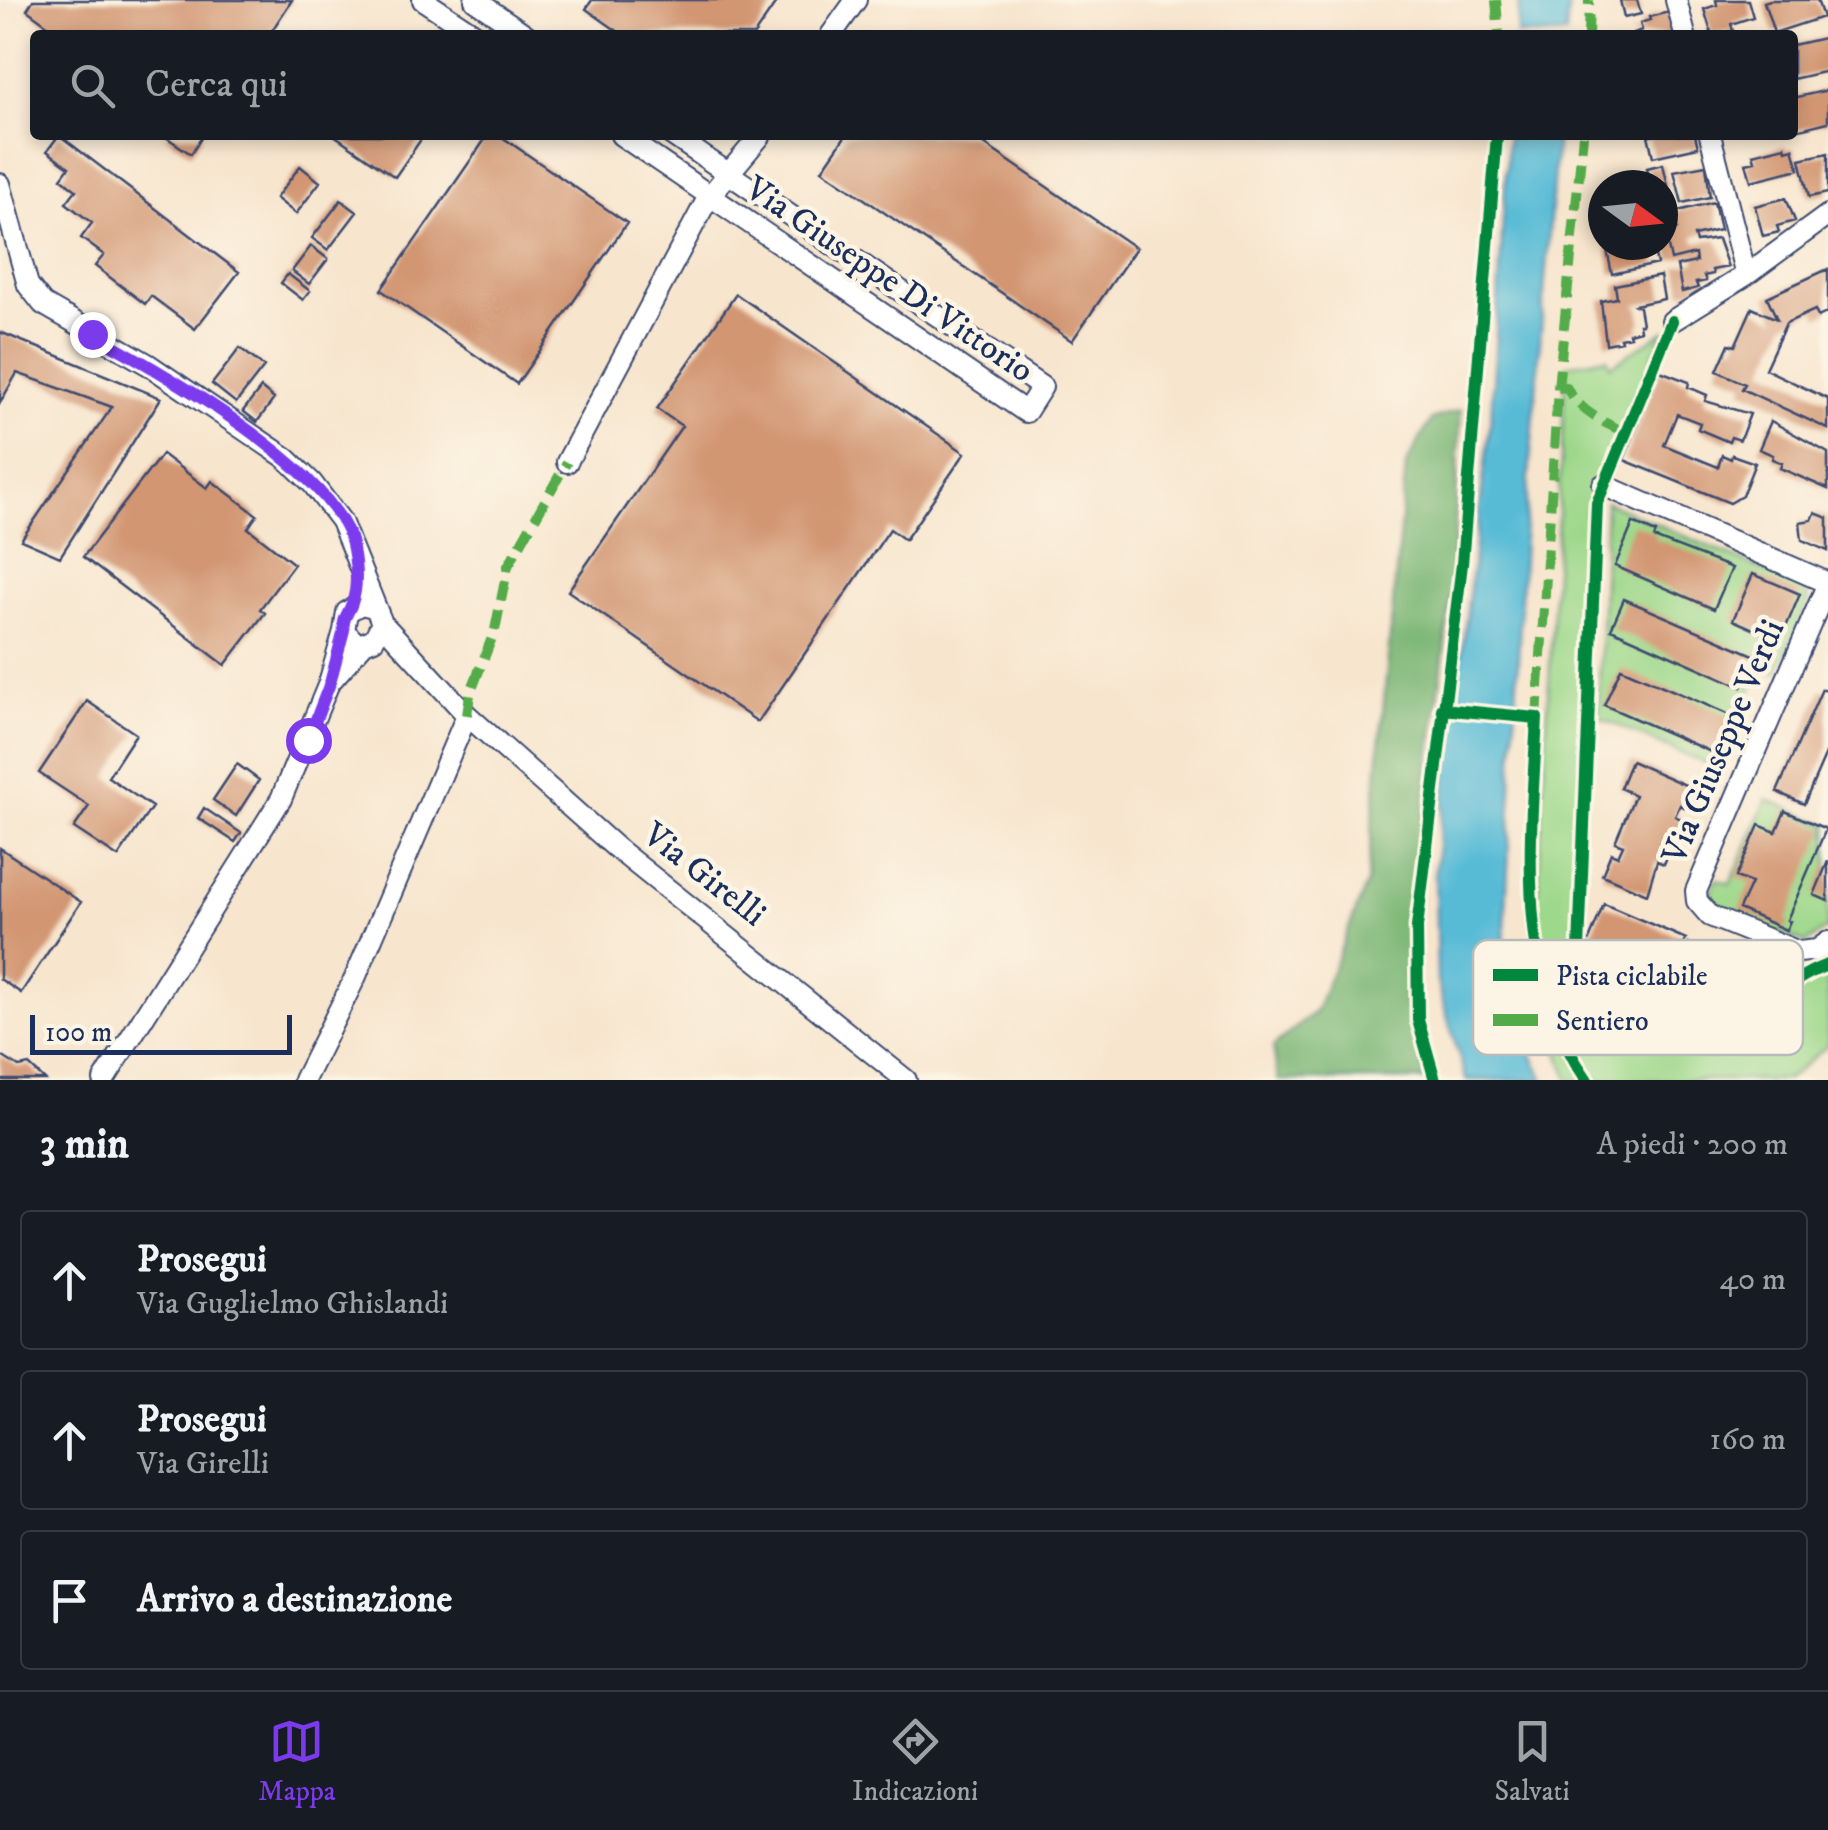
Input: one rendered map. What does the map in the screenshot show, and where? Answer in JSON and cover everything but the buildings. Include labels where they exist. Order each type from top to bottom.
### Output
[{"type":"street","points":[[424,0],[469,30]]},
{"type":"street","points":[[475,0],[519,30]]},
{"type":"street","points":[[835,30],[856,0]]},
{"type":"street","points":[[1676,0],[1684,30]]},
{"type":"street","name":"Via Giuseppe Di Vittorio","points":[[628,140],[1026,412],[1042,387],[680,140]]},
{"type":"street","points":[[567,462],[708,198],[757,140]]},
{"type":"street","points":[[1711,140],[1746,275]]},
{"type":"street","name":"Via Girelli","points":[[0,184],[28,285],[43,304],[149,365],[286,458],[312,483],[341,521],[378,615],[467,715],[615,847],[906,1080]]},
{"type":"street","points":[[1672,321],[1746,275],[1828,214]]},
{"type":"street","points":[[1603,486],[1828,583]]},
{"type":"street","name":"Via Girelli","points":[[330,683],[343,624],[356,588],[353,546]]},
{"type":"street","name":"Via Giuseppe Verdi","points":[[1769,940],[1710,916],[1696,902],[1696,891],[1828,583]]},
{"type":"street","points":[[104,1080],[281,799],[330,683],[364,643],[374,639],[378,615],[361,604],[352,607]]},
{"type":"street","points":[[344,630],[349,638],[364,643]]},
{"type":"street","points":[[304,1080],[355,978],[467,715]]},
{"type":"street","name":"Via Giuseppe Verdi","points":[[1803,952],[1817,950],[1828,942]]},
{"type":"green space","points":[[1664,331],[1591,506],[1574,940],[1535,940],[1566,365],[1607,357],[1610,366]]},
{"type":"green space","points":[[1461,409],[1452,590],[1414,883],[1405,998],[1426,1080],[1278,1080],[1273,1047],[1316,1011],[1367,883],[1406,465],[1431,420]]},
{"type":"green space","points":[[1606,502],[1804,588],[1809,600],[1777,673],[1761,667],[1717,769],[1598,717]]},
{"type":"green space","points":[[1767,799],[1828,825],[1828,928],[1806,943],[1714,908],[1711,894],[1716,879],[1730,884]]},
{"type":"green space","points":[[1828,971],[1828,1045],[1787,1080],[1569,1080],[1560,1055],[1803,1055],[1803,982]]},
{"type":"water","points":[[1519,0],[1569,0],[1566,30],[1517,30]]},
{"type":"water","points":[[1508,140],[1557,140],[1524,538],[1504,940],[1473,940],[1473,1055],[1532,1055],[1544,1080],[1466,1080],[1437,982],[1435,869],[1491,416]]},
{"type":"marked path","points":[[1496,0],[1499,30]]},
{"type":"marked path","points":[[1588,30],[1589,0]]},
{"type":"marked path","points":[[1537,718],[1558,388],[1583,140]]},
{"type":"marked path","points":[[1558,388],[1566,387],[1592,415],[1625,432]]},
{"type":"marked path","points":[[467,715],[470,694],[495,630],[508,566],[567,462]]},
{"type":"cycle path","points":[[1435,1080],[1418,1020],[1417,927],[1462,564],[1497,140]]},
{"type":"cycle path","points":[[1579,940],[1597,503],[1672,321]]},
{"type":"cycle path","points":[[1442,709],[1537,718],[1531,857],[1536,940]]},
{"type":"cycle path","points":[[1803,976],[1828,965]]},
{"type":"cycle path","points":[[1572,1055],[1587,1080]]},
{"type":"route","points":[[92,334],[149,365],[286,458],[312,483],[341,521],[353,546],[356,588],[352,607],[346,612],[330,683],[308,740]]}]
